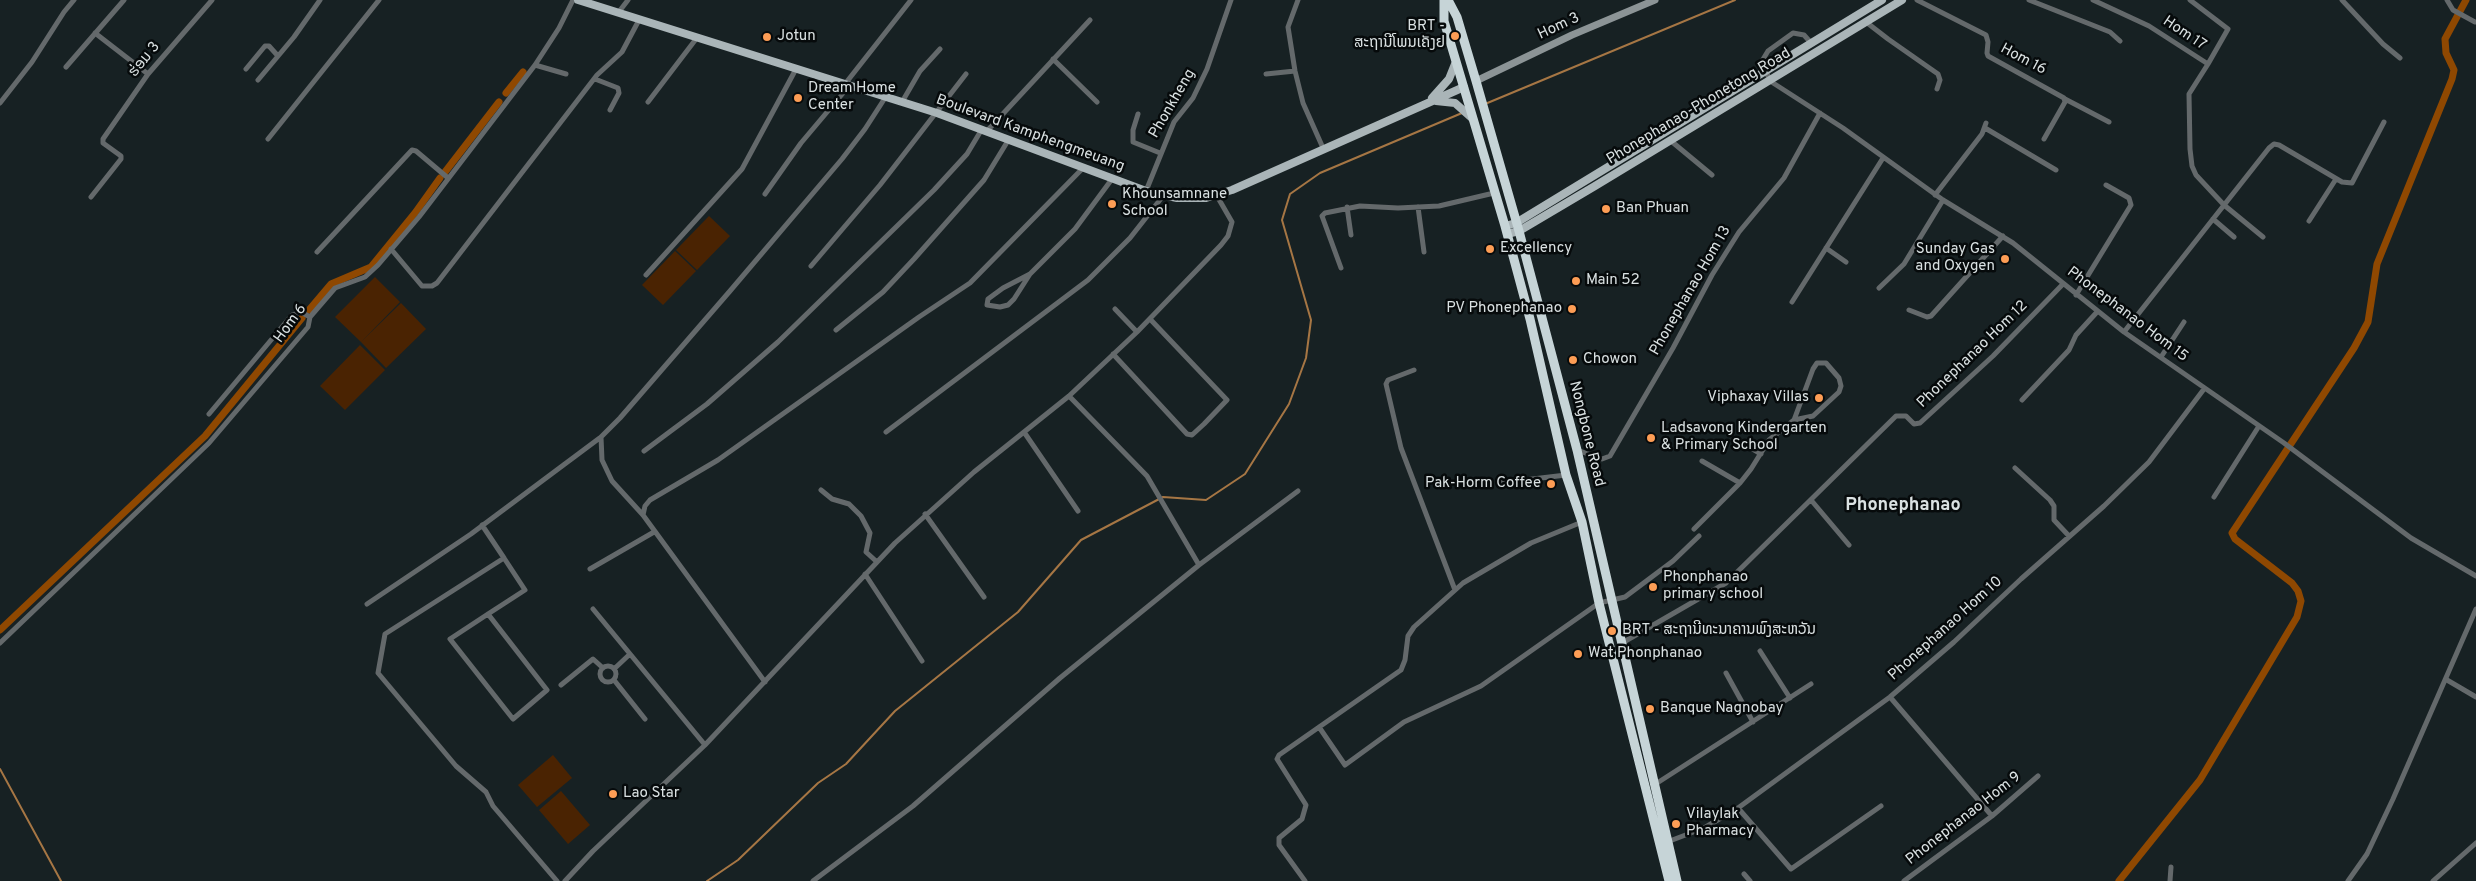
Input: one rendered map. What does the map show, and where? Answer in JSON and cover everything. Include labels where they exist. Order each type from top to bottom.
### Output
[{"type":"highway","name":"Nongbone Road","points":[[1446,0],[1444,21],[1455,64],[1464,87],[1506,230],[1530,319],[1566,475],[1582,522],[1599,603],[1669,881]]},
{"type":"highway","name":"Nongbone Road","points":[[1446,0],[1457,17],[1476,81],[1577,450],[1678,881]]},
{"type":"highway","points":[[1464,87],[1476,81]]},
{"type":"main road","name":"Boulevard Kamphengmeuang","points":[[578,0],[696,39],[937,113],[1163,196],[1193,198],[1217,196],[1464,87]]},
{"type":"main road","name":"Phonephanao-Phonetong Road","points":[[1517,227],[1882,0]]},
{"type":"main road","name":"Phonephanao-Phonetong Road","points":[[1506,230],[1517,227],[1670,141],[1902,0]]},
{"type":"main road","points":[[1429,101],[1449,79],[1455,64]]},
{"type":"main road","points":[[1429,101],[1442,100],[1455,103],[1474,122]]},
{"type":"street","points":[[0,103],[32,62],[64,12],[74,0]]},
{"type":"street","points":[[66,68],[124,0]]},
{"type":"street","name":"ຮ່ອມ 3","points":[[91,197],[121,159],[121,156],[103,143],[103,139],[148,74],[212,0]]},
{"type":"street","points":[[258,80],[294,37],[320,0]]},
{"type":"street","points":[[268,139],[379,0]]},
{"type":"street","name":"Hom 6","points":[[0,643],[209,443],[308,327],[310,318],[336,288],[370,274],[448,178],[535,65],[559,28],[573,0]]},
{"type":"street","points":[[617,14],[628,0]]},
{"type":"street","points":[[764,194],[911,0]]},
{"type":"street","name":"Phonkheng","points":[[1146,191],[1174,122],[1193,98],[1207,69],[1231,0]]},
{"type":"street","points":[[1298,0],[1288,27],[1295,71],[1303,103],[1323,148]]},
{"type":"street","name":"Hom 3","points":[[1476,81],[1572,35],[1656,0]]},
{"type":"street","name":"Hom 16","points":[[1917,0],[1986,35],[1988,56],[2033,79],[2065,99]]},
{"type":"street","points":[[2029,0],[2110,32],[2120,41]]},
{"type":"street","name":"Hom 17","points":[[2093,0],[2150,26],[2208,64],[2228,29],[2190,0]]},
{"type":"street","points":[[2342,0],[2400,58]]},
{"type":"street","points":[[2447,0],[2453,10],[2475,22]]},
{"type":"street","points":[[391,249],[422,286],[432,286],[437,283],[594,79],[622,52],[639,20]]},
{"type":"street","points":[[644,451],[707,404],[778,342],[934,190],[967,154],[984,130],[1090,20]]},
{"type":"street","points":[[1866,22],[1938,74],[1940,80],[1937,89]]},
{"type":"street","points":[[95,33],[148,74]]},
{"type":"street","points":[[1765,72],[1763,56],[1793,34],[1804,35],[1812,44]]},
{"type":"street","points":[[648,102],[696,39]]},
{"type":"street","points":[[246,69],[265,46],[269,46],[278,56]]},
{"type":"street","points":[[902,102],[916,77],[940,49]]},
{"type":"street","points":[[1053,59],[1097,102]]},
{"type":"street","points":[[2208,64],[2189,94],[2190,149],[2196,175],[2224,205],[2263,237]]},
{"type":"street","points":[[535,65],[566,74]]},
{"type":"street","points":[[646,275],[742,170],[796,69]]},
{"type":"street","points":[[1266,74],[1295,71]]},
{"type":"street","name":"Phonephanao Hom 15","points":[[1765,72],[1770,81],[1820,113],[1935,195],[2002,236],[2124,332],[2284,443],[2411,538],[2476,576]]},
{"type":"street","points":[[811,266],[880,185],[966,74]]},
{"type":"street","points":[[594,79],[618,88],[619,93],[610,110]]},
{"type":"street","points":[[367,604],[482,525],[601,437],[620,418],[842,159],[865,129],[884,98]]},
{"type":"street","points":[[2044,139],[2065,99],[2109,122]]},
{"type":"street","name":"Phonephanao Hom 13","points":[[1577,450],[1602,459],[1610,456],[1673,348],[1712,275],[1739,232],[1784,178],[1820,113]]},
{"type":"street","points":[[1138,114],[1133,130],[1133,142],[1160,153]]},
{"type":"street","points":[[2124,332],[2269,148],[2274,144],[2284,147],[2336,179],[2352,183],[2384,122]]},
{"type":"street","points":[[1935,195],[1986,126],[2056,170]]},
{"type":"street","points":[[836,330],[883,292],[914,259],[984,180],[1009,140]]},
{"type":"street","points":[[1670,141],[1712,175]]},
{"type":"street","points":[[317,252],[412,150],[416,151],[448,178]]},
{"type":"street","points":[[1792,302],[1883,158]]},
{"type":"street","points":[[644,515],[645,506],[650,500],[718,460],[970,283],[1084,167]]},
{"type":"street","points":[[1030,274],[996,293],[988,299],[987,305],[995,308],[1008,305],[1014,299],[1030,274],[1075,229],[1112,178]]},
{"type":"street","points":[[2309,221],[2336,179]]},
{"type":"street","points":[[2076,295],[2131,205],[2129,198],[2106,185]]},
{"type":"street","points":[[1341,268],[1322,216],[1325,213],[1347,207],[1438,206],[1494,193]]},
{"type":"street","points":[[886,432],[1088,280],[1130,238],[1163,196]]},
{"type":"street","points":[[565,881],[706,745],[877,562],[925,514],[1069,396],[1150,319],[1228,236],[1232,222],[1217,196]]},
{"type":"street","points":[[1879,288],[1904,264],[1943,200]]},
{"type":"street","points":[[1347,207],[1351,235]]},
{"type":"street","points":[[1418,207],[1424,252]]},
{"type":"street","points":[[2213,219],[2234,237]]},
{"type":"street","points":[[1909,310],[1927,317],[1931,316],[2002,236]]},
{"type":"street","points":[[1826,248],[1846,262]]},
{"type":"street","name":"Phonephanao Hom 12","points":[[1621,644],[1726,583],[1896,416],[1906,416],[1914,424],[1920,423],[1993,356],[2063,284]]},
{"type":"street","points":[[1115,309],[1136,332]]},
{"type":"street","points":[[209,414],[292,315],[301,312],[310,318]]},
{"type":"street","points":[[2022,400],[2069,350],[2076,335],[2097,312]]},
{"type":"street","points":[[1113,354],[1188,434],[1192,435],[1204,424],[1227,400],[1150,319]]},
{"type":"street","points":[[2161,357],[2184,322]]},
{"type":"street","points":[[1694,529],[1740,483],[1769,440],[1794,420],[1813,416],[1839,392],[1841,386],[1839,378],[1826,363],[1817,363],[1813,369],[1794,420]]},
{"type":"street","points":[[1414,370],[1388,380],[1386,384],[1401,448],[1455,590]]},
{"type":"street","name":"Phonephanao Hom 10","points":[[1668,842],[1704,828],[1738,808],[1890,697],[1954,642],[2149,462],[2204,389]]},
{"type":"street","points":[[1069,396],[1138,465],[1150,481],[1199,565]]},
{"type":"street","points":[[2214,497],[2259,426]]},
{"type":"street","points":[[1024,432],[1078,511]]},
{"type":"street","points":[[601,437],[602,460],[612,481],[644,515],[654,532],[764,682]]},
{"type":"street","points":[[1736,439],[1761,454]]},
{"type":"street","points":[[1702,461],[1740,483]]},
{"type":"street","points":[[2015,468],[2050,500],[2054,506],[2054,520],[2069,536]]},
{"type":"street","points":[[1499,484],[1566,475]]},
{"type":"street","points":[[821,490],[832,499],[849,504],[861,516],[870,533],[866,552],[877,562]]},
{"type":"street","points":[[813,881],[913,806],[1060,678],[1199,565],[1298,491]]},
{"type":"street","points":[[1811,500],[1849,545]]},
{"type":"street","points":[[925,514],[984,597]]},
{"type":"street","points":[[1305,881],[1279,845],[1279,838],[1302,820],[1306,805],[1277,759],[1278,755],[1401,670],[1405,660],[1408,636],[1414,627],[1455,590],[1531,543],[1582,522]]},
{"type":"street","points":[[482,525],[525,590],[488,614],[450,639],[513,719],[547,690],[488,614]]},
{"type":"street","points":[[590,569],[654,532]]},
{"type":"street","points":[[1319,727],[1345,764],[1404,722],[1481,686],[1599,603],[1625,597],[1673,561],[1700,536]]},
{"type":"street","points":[[504,558],[385,634],[378,673],[456,766],[486,792],[493,806],[557,881]]},
{"type":"street","points":[[866,574],[922,661]]},
{"type":"street","points":[[593,609],[706,745]]},
{"type":"street","points":[[2348,881],[2367,854],[2447,680],[2476,609]]},
{"type":"street","points":[[1760,651],[1790,698]]},
{"type":"street","points":[[614,669],[630,654]]},
{"type":"street","points":[[562,685],[593,659],[603,668]]},
{"type":"street","points":[[603,668],[608,666],[614,669],[616,676],[614,680]]},
{"type":"street","points":[[603,668],[601,672],[602,680],[609,682],[614,680]]},
{"type":"street","points":[[1726,673],[1753,722]]},
{"type":"street","points":[[614,680],[645,719]]},
{"type":"street","points":[[2447,680],[2476,697]]},
{"type":"street","points":[[1654,785],[1811,684]]},
{"type":"street","points":[[1890,697],[1992,816]]},
{"type":"street","name":"Phonephanao Hom 9","points":[[1904,881],[1992,816],[2038,776]]},
{"type":"street","points":[[1738,808],[1791,869],[1881,806]]},
{"type":"street","points":[[2432,881],[2476,843]]},
{"type":"street","points":[[2170,881],[2171,867]]},
{"type":"street","points":[[1744,874],[1750,881]]},
{"type":"shaded area","points":[[709,216],[730,236],[697,270],[676,250]]},
{"type":"shaded area","points":[[675,251],[696,271],[663,305],[642,285]]},
{"type":"shaded area","points":[[375,277],[400,302],[361,342],[335,317]]},
{"type":"shaded area","points":[[401,303],[426,329],[386,368],[361,342]]},
{"type":"shaded area","points":[[360,345],[385,370],[345,410],[320,386]]},
{"type":"shaded area","points":[[553,755],[572,778],[537,807],[518,785]]},
{"type":"shaded area","points":[[561,791],[590,825],[568,844],[539,810]]},
{"type":"waterway","points":[[1485,104],[1735,0]]},
{"type":"waterway","points":[[2119,881],[2200,780],[2297,617],[2301,601],[2298,591],[2292,583],[2235,539],[2232,533],[2354,348],[2368,322],[2377,264],[2452,79],[2454,70],[2446,53],[2445,39],[2466,0]]},
{"type":"waterway","points":[[506,93],[523,72]]},
{"type":"waterway","points":[[445,172],[499,102]]},
{"type":"waterway","points":[[707,881],[738,860],[818,783],[846,764],[895,711],[1018,612],[1081,540],[1163,497],[1206,500],[1245,474],[1289,404],[1306,358],[1311,320],[1282,220],[1290,194],[1320,173],[1462,113]]},
{"type":"waterway","points":[[309,310],[331,284],[371,267],[415,213],[440,178]]},
{"type":"waterway","points":[[0,630],[205,436],[302,318]]},
{"type":"waterway","points":[[0,769],[61,881]]},
{"type":"place","name":"BRT - ສະຖານີໂພນເຄັງຢ","points":[[1455,36]]},
{"type":"place","name":"Jotun","points":[[767,37]]},
{"type":"place","name":"Dream Home Center","points":[[798,98]]},
{"type":"place","name":"Khounsamnane School","points":[[1112,204]]},
{"type":"place","name":"Ban Phuan","points":[[1606,209]]},
{"type":"place","name":"Excellency","points":[[1490,249]]},
{"type":"place","name":"Sunday Gas and Oxygen","points":[[2005,259]]},
{"type":"place","name":"Main 52","points":[[1576,281]]},
{"type":"place","name":"PV Phonephanao","points":[[1572,309]]},
{"type":"place","name":"Chowon","points":[[1573,360]]},
{"type":"place","name":"Viphaxay Villas","points":[[1819,398]]},
{"type":"place","name":"Ladsavong Kindergarten & Primary School","points":[[1651,438]]},
{"type":"place","name":"Pak-Horm Coffee","points":[[1551,484]]},
{"type":"place","name":"Phonphanao primary school","points":[[1653,587]]},
{"type":"place","name":"BRT - ສະຖານີທະນາຄານພົງສະຫວັນ","points":[[1612,631]]},
{"type":"place","name":"Wat Phonphanao","points":[[1578,654]]},
{"type":"place","name":"Banque Nagnobay","points":[[1650,709]]},
{"type":"place","name":"Lao Star","points":[[613,794]]},
{"type":"place","name":"Vilaylak Pharmacy","points":[[1676,824]]},
{"type":"district","name":"Phonephanao","points":[[1903,506]]}]
